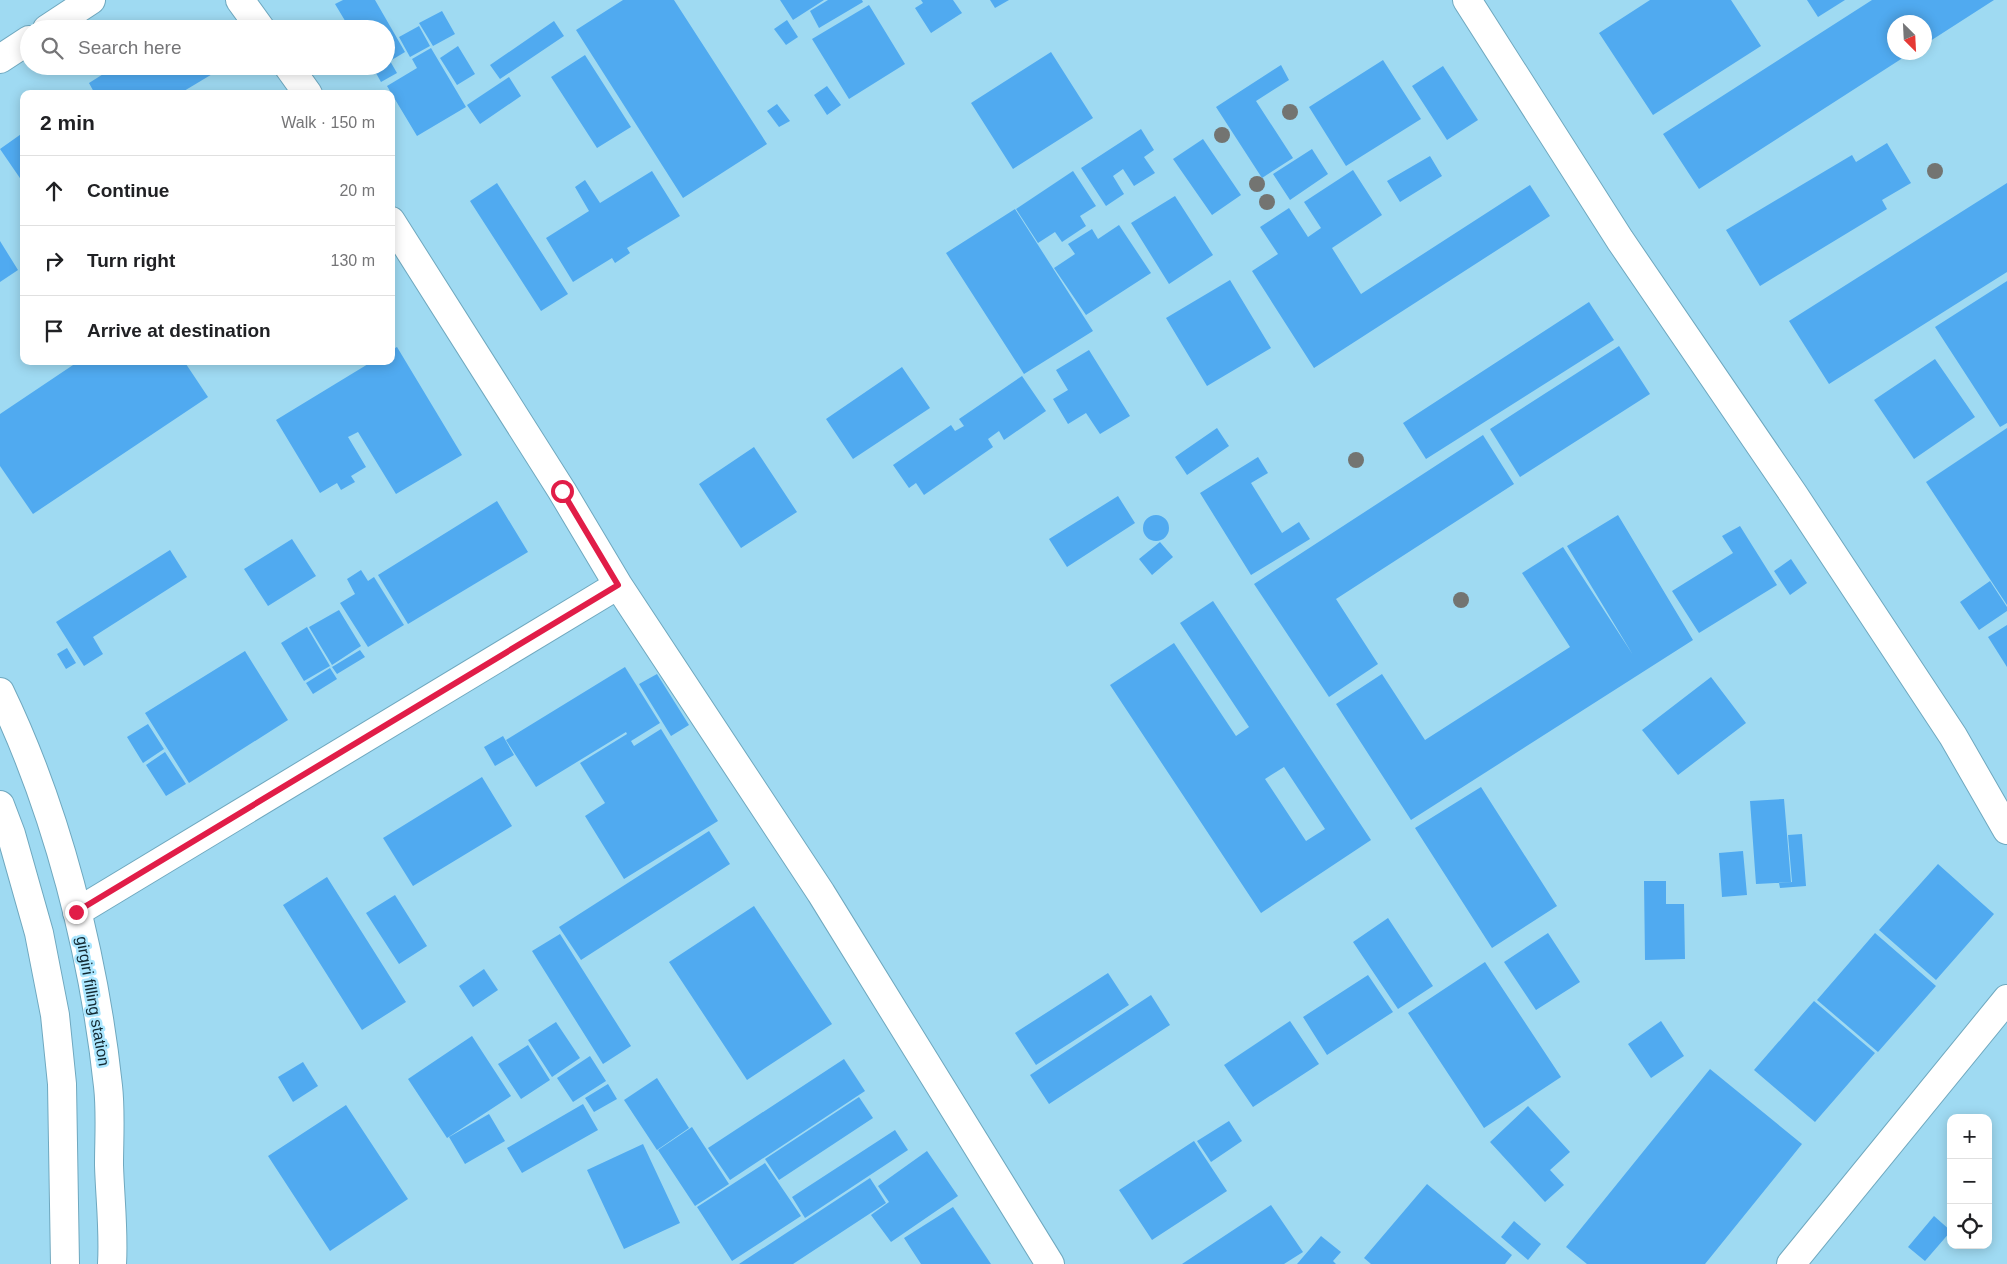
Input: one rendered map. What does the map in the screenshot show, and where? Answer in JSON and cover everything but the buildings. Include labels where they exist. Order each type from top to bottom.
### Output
[{"type":"main road","points":[[61,20],[91,0]]},
{"type":"main road","points":[[240,0],[254,20]]},
{"type":"main road","points":[[1467,0],[1620,240],[1794,494],[1953,736],[2007,830]]},
{"type":"main road","points":[[0,59],[20,46]]},
{"type":"main road","points":[[294,75],[305,90]]},
{"type":"main road","points":[[395,228],[562,491],[618,585],[821,893],[1050,1264]]},
{"type":"main road","points":[[76,912],[618,585]]},
{"type":"main road","name":"girgiri filling station","points":[[0,692],[17,727],[47,810],[76,912],[94,986],[108,1087],[112,1264]]},
{"type":"main road","points":[[0,805],[9,859],[40,933],[55,1015],[62,1084],[65,1264]]},
{"type":"main road","points":[[1791,1264],[2007,999]]},
{"type":"route","points":[[76,912],[378,728],[618,585],[562,491]]}]
